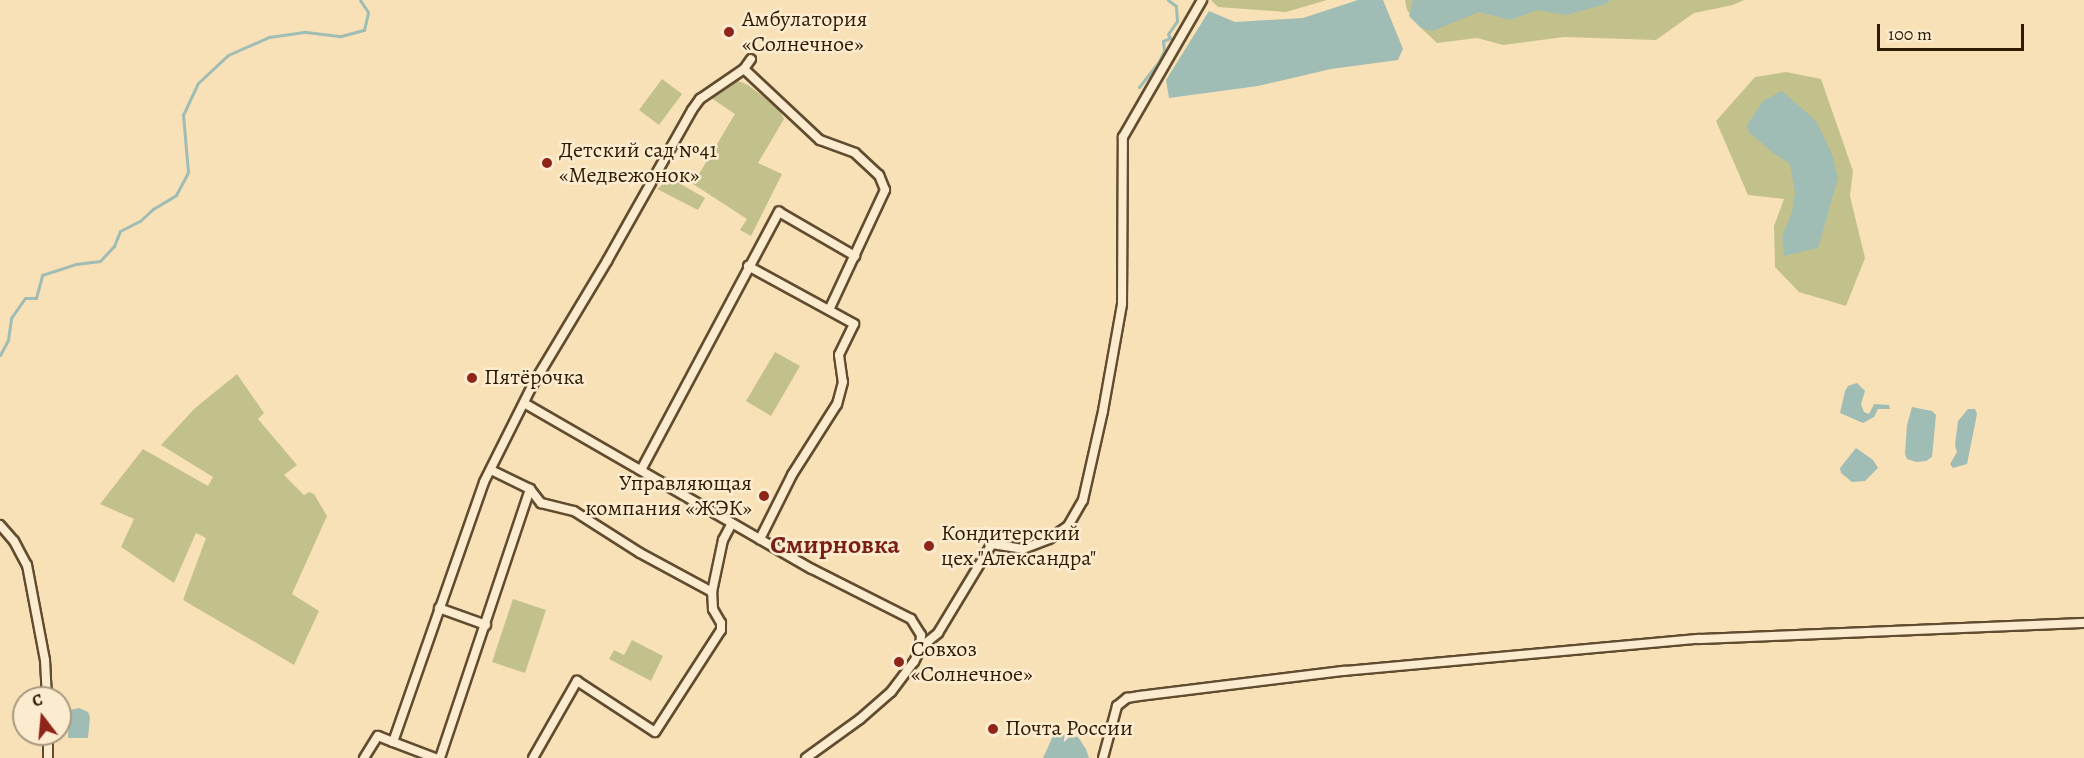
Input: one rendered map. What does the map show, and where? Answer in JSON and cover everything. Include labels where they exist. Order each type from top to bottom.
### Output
[{"type":"street","points":[[921,647],[938,633],[992,544],[1023,549],[1049,539],[1068,526],[1083,500],[1103,411],[1122,304],[1123,137],[1202,0]]},
{"type":"street","points":[[393,742],[490,470],[524,403],[692,110],[700,99],[744,69],[751,59]]},
{"type":"street","points":[[744,69],[820,140],[855,153],[879,175],[885,190],[829,310]]},
{"type":"street","points":[[641,470],[748,266],[779,212],[855,256]]},
{"type":"street","points":[[748,266],[854,324],[839,356],[842,390],[832,412],[792,475],[760,539]]},
{"type":"street","points":[[524,403],[812,569],[911,620],[921,634],[921,647],[914,662],[891,692],[860,719],[806,758]]},
{"type":"street","points":[[490,470],[530,489],[541,503],[574,511],[640,553],[712,592]]},
{"type":"street","points":[[440,758],[530,489]]},
{"type":"street","points":[[533,758],[577,681],[655,732],[721,630],[721,623],[713,609],[712,592],[723,540],[732,523]]},
{"type":"street","points":[[0,525],[14,541],[27,565],[45,660],[46,686]]},
{"type":"street","points":[[439,608],[486,625]]},
{"type":"street","points":[[1103,758],[1117,706],[1127,698],[1139,696],[1344,671],[1699,639],[2084,623]]},
{"type":"street","points":[[364,758],[378,736],[435,758]]},
{"type":"shaded area","points":[[1211,0],[1327,0],[1286,12],[1218,7]]},
{"type":"shaded area","points":[[1405,0],[1744,0],[1733,5],[1694,13],[1656,40],[1564,37],[1503,45],[1477,38],[1437,43],[1407,10]]},
{"type":"shaded area","points":[[1786,72],[1821,79],[1853,171],[1850,196],[1865,258],[1846,306],[1799,292],[1775,267],[1774,226],[1784,199],[1748,195],[1716,121],[1755,77]]},
{"type":"shaded area","points":[[662,79],[682,94],[659,125],[639,110]]},
{"type":"shaded area","points":[[736,80],[748,85],[778,108],[784,119],[758,163],[782,174],[751,236],[740,230],[747,219],[693,184],[735,114],[711,98]]},
{"type":"shaded area","points":[[670,178],[705,198],[698,210],[657,189]]},
{"type":"shaded area","points":[[775,352],[800,366],[771,416],[746,401]]},
{"type":"shaded area","points":[[237,374],[264,413],[258,419],[297,465],[284,475],[304,495],[309,492],[314,494],[327,516],[292,594],[319,611],[294,665],[183,600],[206,538],[196,533],[174,583],[121,547],[134,519],[100,504],[143,449],[208,486],[213,477],[161,445],[194,409]]},
{"type":"shaded area","points":[[513,599],[546,610],[525,673],[492,662]]},
{"type":"shaded area","points":[[632,640],[663,656],[651,681],[609,659],[614,650],[624,655]]},
{"type":"water","points":[[1358,0],[1383,0],[1403,49],[1398,60],[1331,69],[1258,86],[1169,98],[1166,80],[1209,11],[1235,22],[1303,18]]},
{"type":"water","points":[[1413,0],[1610,0],[1606,4],[1566,15],[1538,10],[1510,20],[1479,12],[1432,31],[1421,28],[1409,16]]},
{"type":"water","points":[[1782,91],[1816,121],[1832,154],[1838,178],[1818,248],[1784,256],[1782,236],[1792,212],[1795,193],[1790,164],[1749,132],[1747,125],[1763,101]]},
{"type":"water","points":[[1857,383],[1865,391],[1861,404],[1864,412],[1869,414],[1874,404],[1889,405],[1890,409],[1878,409],[1874,417],[1863,423],[1840,413],[1845,391],[1848,386]]},
{"type":"water","points":[[1912,407],[1932,411],[1936,415],[1932,457],[1926,461],[1916,462],[1907,459],[1905,454],[1907,425]]},
{"type":"water","points":[[1968,409],[1975,409],[1977,414],[1967,464],[1953,468],[1950,464],[1957,452],[1955,445],[1958,421]]},
{"type":"water","points":[[1856,448],[1873,460],[1878,468],[1865,481],[1852,482],[1841,473],[1840,468]]},
{"type":"water","points":[[79,708],[88,712],[90,717],[88,738],[72,738],[72,710]]},
{"type":"water","points":[[1054,734],[1078,737],[1089,758],[1043,758]]},
{"type":"waterway","points":[[0,355],[8,340],[11,318],[25,298],[36,298],[42,275],[76,264],[100,261],[114,246],[120,231],[140,221],[153,209],[176,195],[188,172],[183,115],[198,83],[228,55],[269,37],[306,32],[341,36],[364,30],[368,12],[360,0]]},
{"type":"waterway","points":[[1139,87],[1159,61],[1164,51],[1163,41],[1170,38],[1168,34],[1177,21],[1176,6],[1168,0]]},
{"type":"place","name":"Амбулатория «Солнечное»","points":[[729,32]]},
{"type":"place","name":"Детский сад №41 «Медвежонок»","points":[[547,163]]},
{"type":"place","name":"Пятёрочка","points":[[472,378]]},
{"type":"place","name":"Управляющая компания «ЖЭК»","points":[[764,496]]},
{"type":"place","name":"Кондитерский цех \"Александра\"","points":[[929,546]]},
{"type":"place","name":"Совхоз «Солнечное»","points":[[899,662]]},
{"type":"place","name":"Почта России","points":[[993,729]]},
{"type":"district","name":"Смирновка","points":[[835,545]]}]
